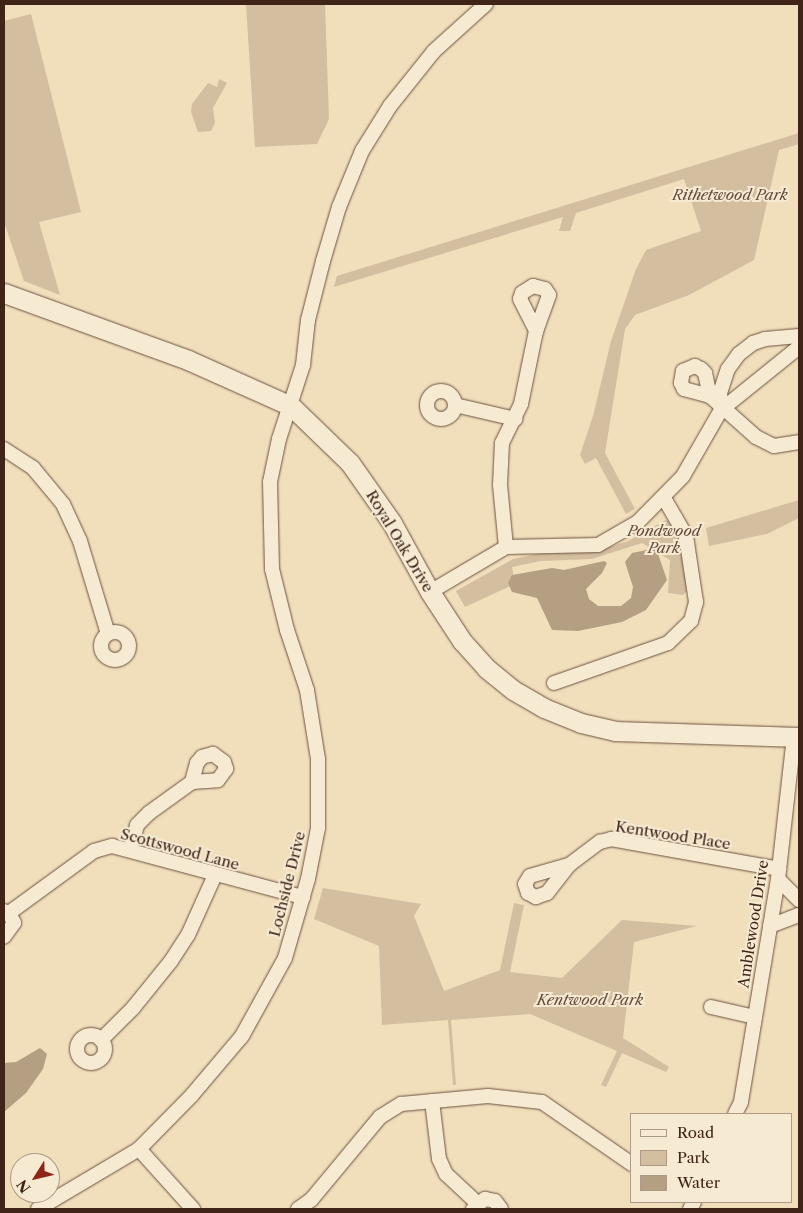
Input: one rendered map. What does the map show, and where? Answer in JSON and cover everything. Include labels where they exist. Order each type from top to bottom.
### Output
[{"type":"main road","name":"Royal Oak Drive","points":[[4,293],[188,360],[291,406],[350,463],[392,523],[430,592],[462,641],[486,668],[513,690],[544,708],[581,723],[615,731],[651,734],[797,737]]},
{"type":"street","name":"Lochside Drive","points":[[38,1209],[139,1149],[192,1095],[242,1036],[285,958],[303,897],[318,828],[318,759],[307,690],[287,630],[272,569],[269,517],[270,482],[279,439],[303,365],[308,320],[322,261],[339,207],[362,152],[390,106],[434,51],[486,4]]},
{"type":"street","points":[[506,548],[500,459],[502,443],[515,419],[526,387],[536,331],[549,295],[545,290],[532,286],[522,293],[521,306],[536,331]]},
{"type":"street","points":[[721,410],[720,393],[728,369],[738,354],[753,343],[765,339],[799,336]]},
{"type":"street","points":[[430,592],[506,548],[598,545],[638,522],[664,498],[702,448],[721,410],[799,347]]},
{"type":"street","points":[[710,396],[721,410],[756,438],[774,446],[799,442]]},
{"type":"street","points":[[455,405],[515,419]]},
{"type":"street","points":[[4,449],[33,468],[63,504],[80,541],[108,634]]},
{"type":"street","points":[[554,683],[668,643],[691,621],[696,602],[686,536],[664,498]]},
{"type":"street","name":"Amblewood Drive","points":[[736,1113],[741,1102],[779,874],[797,737]]},
{"type":"street","points":[[130,850],[137,825],[192,782]]},
{"type":"street","name":"Kentwood Place","points":[[569,865],[600,842],[611,839],[779,874]]},
{"type":"street","name":"Scottswood Lane","points":[[4,937],[13,928],[6,912],[94,852],[112,846],[214,875],[303,897]]},
{"type":"street","points":[[779,874],[799,900]]},
{"type":"street","points":[[101,1040],[133,1008],[171,961],[188,934],[214,875]]},
{"type":"street","points":[[770,926],[799,915]]},
{"type":"street","points":[[711,1007],[755,1017]]},
{"type":"street","points":[[298,1209],[311,1200],[390,1109],[432,1101],[488,1096],[542,1102],[630,1163]]},
{"type":"street","points":[[432,1101],[439,1159],[446,1174],[475,1206],[490,1199],[501,1209]]},
{"type":"street","points":[[139,1149],[193,1209]]},
{"type":"green space","points":[[246,4],[325,4],[329,119],[317,144],[255,147]]},
{"type":"green space","points":[[31,14],[81,212],[39,222],[60,295],[24,281],[4,222],[4,21]]},
{"type":"green space","points":[[219,79],[227,83],[213,108],[215,123],[211,131],[198,132],[191,112],[192,104],[208,83],[217,87]]},
{"type":"green space","name":"Rithetwood Park","points":[[799,133],[799,144],[779,150],[754,260],[689,295],[635,315],[625,329],[605,453],[635,509],[626,514],[596,458],[585,464],[580,455],[593,416],[611,341],[636,269],[646,250],[701,231],[684,179],[576,213],[570,231],[559,231],[563,217],[334,287],[337,276]]},
{"type":"green space","name":"Pondwood Park","points":[[799,500],[799,518],[767,534],[709,546],[706,528]]},
{"type":"green space","name":"Pondwood Park","points":[[666,520],[675,525],[680,541],[687,591],[683,595],[668,593],[670,560],[642,543],[592,559],[541,561],[512,567],[515,584],[465,607],[456,591],[513,559],[542,553],[604,549],[628,541]]},
{"type":"green space","name":"Kentwood Park","points":[[323,888],[421,904],[414,916],[444,991],[500,970],[514,903],[524,905],[510,972],[562,978],[622,920],[697,926],[634,942],[623,1038],[669,1067],[666,1072],[622,1053],[606,1087],[601,1085],[617,1051],[530,1014],[451,1020],[456,1085],[453,1085],[448,1020],[382,1025],[379,946],[314,919]]},
{"type":"water","points":[[656,548],[667,580],[646,610],[622,622],[578,631],[552,630],[537,598],[512,592],[508,583],[512,575],[552,568],[564,570],[604,561],[607,563],[602,573],[586,589],[589,599],[598,606],[621,606],[631,598],[633,587],[625,562],[632,553]]},
{"type":"water","points":[[40,1048],[47,1054],[43,1069],[26,1093],[4,1112],[4,1063],[16,1062]]}]
